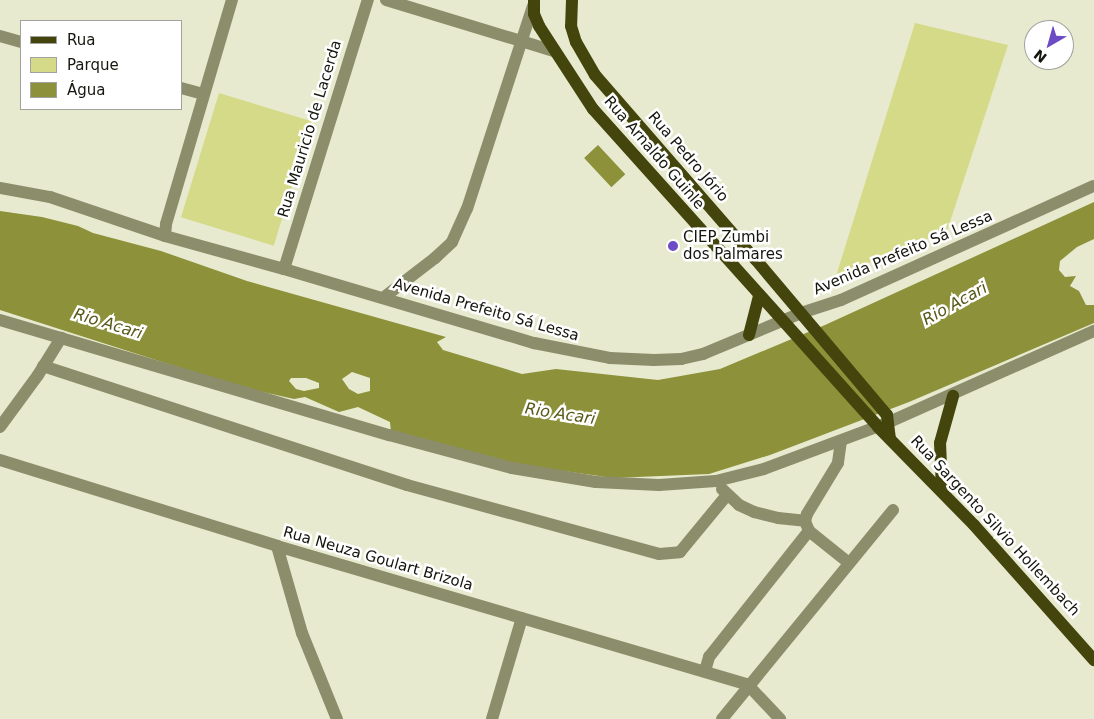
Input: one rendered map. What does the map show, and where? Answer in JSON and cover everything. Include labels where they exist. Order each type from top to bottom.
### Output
[{"type":"main road","name":"Rua Pedro Jório","points":[[572,0],[571,26],[576,42],[595,75],[805,318]]},
{"type":"main road","name":"Rua Arnaldo Guinle","points":[[534,3],[539,26],[593,109],[787,326]]},
{"type":"main road","points":[[749,335],[759,296]]},
{"type":"main road","name":"Rua Sargento Silvio Hollembach","points":[[805,318],[881,422],[890,439],[942,490],[1094,660]]},
{"type":"main road","points":[[787,326],[881,422]]},
{"type":"main road","points":[[942,490],[940,443],[953,396]]},
{"type":"street","points":[[165,236],[166,224],[232,0]]},
{"type":"street","name":"Rua Mauricio de Lacerda","points":[[284,268],[368,0]]},
{"type":"street","points":[[386,0],[554,51]]},
{"type":"street","points":[[383,298],[435,258],[452,242],[468,209],[520,40],[534,3]]},
{"type":"street","points":[[0,36],[20,42]]},
{"type":"street","points":[[182,88],[203,94]]},
{"type":"street","name":"Avenida Prefeito Sá Lessa","points":[[0,188],[50,197],[165,236],[284,268],[534,343],[610,358],[654,360],[681,359],[703,354],[749,335],[787,326],[1094,186]]},
{"type":"street","points":[[0,320],[389,435],[512,468],[596,482],[659,485],[716,481],[764,469],[842,441],[881,422],[953,396],[1094,331]]},
{"type":"street","points":[[0,427],[61,338]]},
{"type":"street","points":[[43,366],[407,485],[659,554],[680,552],[727,495]]},
{"type":"street","points":[[705,671],[709,657],[807,526],[807,514],[838,464],[842,441]]},
{"type":"street","name":"Rua Neuza Goulart Brizola","points":[[0,460],[277,546],[748,685]]},
{"type":"street","points":[[716,481],[727,495],[739,505],[754,512],[807,526],[849,563]]},
{"type":"street","points":[[722,719],[748,685],[894,510]]},
{"type":"street","points":[[277,546],[302,633],[337,719]]},
{"type":"street","points":[[492,719],[522,618]]},
{"type":"street","points":[[748,685],[780,719]]},
{"type":"green space","points":[[915,23],[1008,45],[947,231],[836,276]]},
{"type":"green space","points":[[219,93],[312,121],[274,246],[181,217]]},
{"type":"water","points":[[598,145],[625,174],[611,187],[584,158]]},
{"type":"water","name":"Rio Acari","points":[[1094,202],[1094,239],[1077,247],[1060,261],[1059,270],[1065,277],[1076,276],[1070,286],[1079,291],[1086,305],[1094,305],[1094,323],[909,402],[770,455],[709,474],[613,478],[486,460],[391,432],[390,422],[358,407],[339,412],[305,397],[294,399],[237,386],[0,310],[0,211],[42,217],[78,226],[93,233],[161,251],[247,281],[446,337],[437,342],[443,350],[522,374],[556,369],[658,380],[720,369],[825,325]],"holes":[[[352,372],[370,378],[370,391],[358,394],[349,389],[342,379]],[[291,378],[306,378],[319,383],[319,388],[304,391],[296,389],[289,381]]]},
{"type":"place","name":"CIEP Zumbi dos Palmares","points":[[673,246]]}]
